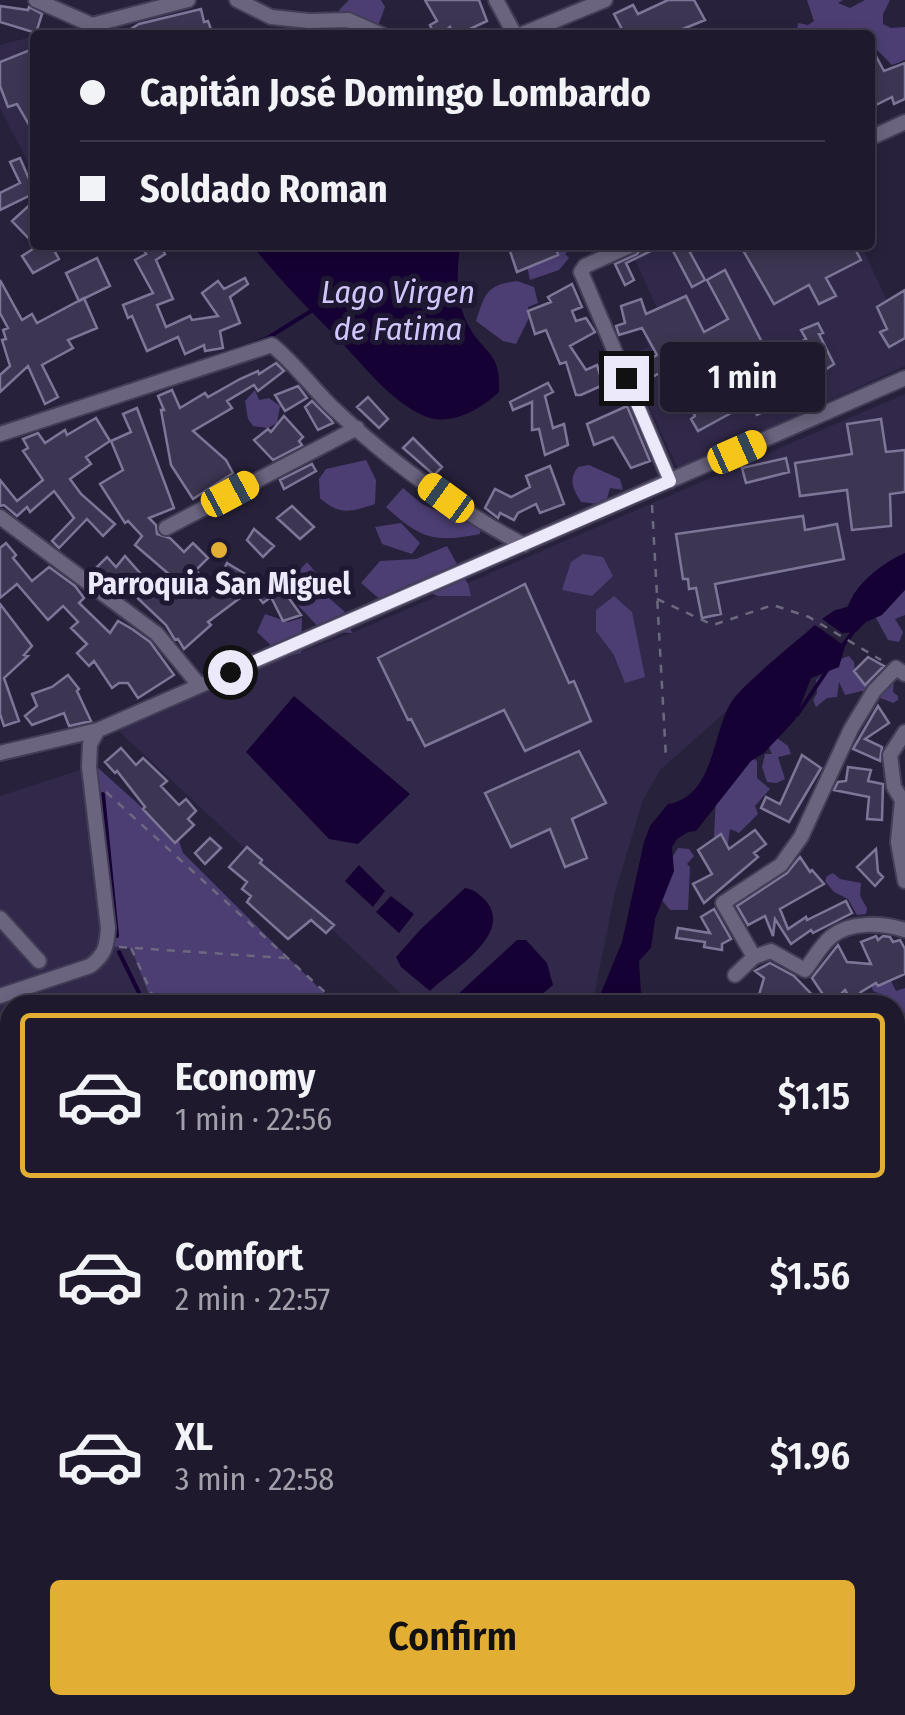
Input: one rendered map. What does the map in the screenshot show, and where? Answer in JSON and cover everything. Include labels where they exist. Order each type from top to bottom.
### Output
[{"type":"street","points":[[36,0],[92,25],[188,0]]},
{"type":"street","points":[[237,0],[270,17],[348,20],[371,30]]},
{"type":"street","points":[[496,0],[515,30]]},
{"type":"street","points":[[530,30],[605,0]]},
{"type":"street","points":[[875,136],[905,122]]},
{"type":"street","points":[[621,250],[585,266],[582,276],[670,481]]},
{"type":"street","points":[[0,434],[272,345],[356,428],[446,498],[524,545]]},
{"type":"street","points":[[0,753],[104,726],[905,378]]},
{"type":"street","points":[[166,528],[356,428]]},
{"type":"street","points":[[0,517],[157,634],[199,685]]},
{"type":"street","points":[[754,957],[723,902],[781,864],[802,837],[850,730],[874,691],[900,671]]},
{"type":"street","points":[[3,995],[90,966],[101,958],[107,946],[90,778],[90,744],[104,726]]},
{"type":"street","points":[[905,732],[890,755],[894,787],[902,800],[898,842],[905,881]]},
{"type":"street","points":[[0,918],[39,961]]},
{"type":"street","points":[[735,974],[754,957],[771,951],[805,970],[832,936],[845,930],[866,925],[905,930]]},
{"type":"path","points":[[652,489],[666,758]]},
{"type":"path","points":[[657,599],[713,625],[773,605],[815,620],[900,671]]},
{"type":"path","points":[[90,778],[328,995]]},
{"type":"path","points":[[107,946],[288,958]]},
{"type":"path","points":[[130,948],[152,995]]},
{"type":"shaded area","points":[[349,0],[381,0],[385,7],[377,29],[342,16],[339,10]]},
{"type":"shaded area","points":[[807,0],[843,0],[838,3],[850,8],[865,0],[890,0],[883,24],[905,27],[905,60],[892,65],[875,48],[875,30],[797,30],[798,23],[808,25],[814,21]]},
{"type":"shaded area","points":[[30,37],[30,166],[0,108],[0,45]]},
{"type":"shaded area","points":[[545,250],[570,250],[565,254],[569,258],[559,270],[530,280],[527,266]]},
{"type":"shaded area","points":[[655,250],[863,250],[905,339],[905,366],[678,469],[626,356],[649,347],[643,332],[664,323],[635,260]]},
{"type":"shaded area","points":[[517,281],[534,287],[538,303],[528,307],[530,316],[516,344],[503,341],[476,321],[492,289]]},
{"type":"shaded area","points":[[255,390],[259,400],[269,398],[280,406],[277,423],[268,428],[253,426],[248,419],[245,401]]},
{"type":"shaded area","points":[[905,394],[905,553],[660,770],[643,800],[615,892],[594,995],[402,995],[110,723],[352,633]]},
{"type":"shaded area","points":[[366,460],[376,480],[375,504],[346,511],[320,498],[319,479],[326,469]]},
{"type":"shaded area","points":[[589,465],[620,479],[623,490],[610,488],[607,499],[598,504],[581,502],[572,480],[578,467]]},
{"type":"shaded area","points":[[403,488],[422,504],[440,512],[467,503],[482,516],[480,534],[439,538],[419,532],[386,507]]},
{"type":"shaded area","points":[[401,523],[420,543],[412,554],[382,544],[375,527]]},
{"type":"shaded area","points":[[447,546],[471,596],[438,596],[409,584],[390,608],[361,583],[380,561],[416,559]]},
{"type":"shaded area","points":[[583,554],[603,557],[613,576],[592,596],[562,590],[571,562]]},
{"type":"shaded area","points":[[307,562],[322,580],[322,592],[344,611],[352,633],[322,631],[283,589]]},
{"type":"shaded area","points":[[905,584],[905,615],[895,619],[903,632],[899,642],[888,640],[876,618],[863,613]]},
{"type":"shaded area","points":[[614,596],[632,612],[645,677],[625,683],[614,655],[596,631],[596,610]]},
{"type":"shaded area","points":[[265,614],[288,622],[302,618],[301,653],[283,657],[257,632]]},
{"type":"shaded area","points":[[849,656],[855,671],[865,675],[872,686],[877,678],[894,680],[893,692],[898,700],[893,703],[862,691],[845,695],[839,682],[837,697],[827,698],[816,707],[816,680]]},
{"type":"shaded area","points":[[777,738],[788,746],[791,754],[778,757],[785,779],[767,782],[762,767],[765,754],[772,754],[768,745]]},
{"type":"shaded area","points":[[747,754],[757,761],[757,778],[770,789],[755,806],[758,814],[739,833],[730,829],[727,850],[714,836],[716,797]]},
{"type":"shaded area","points":[[96,766],[179,841],[183,853],[326,995],[149,995],[131,948],[107,946],[89,767]]},
{"type":"shaded area","points":[[89,767],[131,948],[149,995],[0,995],[0,796]]},
{"type":"shaded area","points":[[678,848],[689,849],[694,856],[687,864],[688,910],[670,910],[656,893],[662,873]]},
{"type":"shaded area","points":[[833,873],[840,879],[861,883],[860,896],[866,914],[857,915],[848,899],[834,892],[825,881]]},
{"type":"shaded area","points":[[881,975],[890,979],[896,991],[905,988],[905,995],[883,995],[873,991],[871,985]]},
{"type":"water","name":"Lago Virgen de Fatima","points":[[256,250],[460,250],[460,304],[473,333],[494,360],[499,392],[473,411],[453,418],[432,418],[410,409],[378,382]]},
{"type":"water","points":[[905,553],[905,590],[882,615],[856,632],[842,633],[822,619],[848,607],[871,575]]},
{"type":"water","points":[[815,625],[845,646],[839,667],[811,678],[795,720],[764,753],[751,761],[696,831],[677,839],[672,847],[674,871],[655,919],[651,948],[639,961],[641,995],[600,995],[622,942],[650,826],[668,804],[683,799],[703,778],[730,704]]},
{"type":"water","points":[[294,696],[410,794],[358,844],[329,839],[246,752]]},
{"type":"water","points":[[359,865],[385,891],[373,907],[345,881]]},
{"type":"water","points":[[465,888],[485,900],[492,913],[492,926],[477,951],[430,991],[401,967],[396,957]]},
{"type":"water","points":[[391,896],[414,914],[399,933],[376,912]]},
{"type":"water","points":[[517,940],[526,940],[547,963],[553,985],[541,995],[457,995]]},
{"type":"building","points":[[425,0],[479,0],[487,21],[468,30],[432,30],[430,25],[437,21]]},
{"type":"building","points":[[668,0],[694,0],[705,20],[680,30],[622,30],[614,14],[633,5],[638,14]]},
{"type":"building","points":[[0,6],[28,10],[29,7],[42,14],[37,30],[0,22]]},
{"type":"building","points":[[201,9],[211,30],[129,30],[139,24]]},
{"type":"building","points":[[30,50],[30,126],[17,104],[8,107],[0,86],[0,62]]},
{"type":"building","points":[[875,54],[884,71],[905,63],[905,99],[894,104],[892,97],[875,106]]},
{"type":"building","points":[[20,158],[30,181],[30,195],[0,210],[0,193],[20,183],[10,162]]},
{"type":"building","points":[[30,205],[30,240],[12,221]]},
{"type":"building","points":[[31,250],[54,250],[59,259],[33,273],[22,256]]},
{"type":"building","points":[[144,250],[163,250],[165,254],[156,260],[173,299],[157,305],[166,327],[190,316],[192,320],[218,316],[202,293],[218,281],[224,289],[245,278],[248,284],[230,297],[240,323],[220,331],[223,348],[205,351],[204,345],[185,354],[178,337],[147,351],[123,305],[153,293],[135,260],[146,254]]},
{"type":"building","points":[[510,250],[556,250],[558,255],[517,272]]},
{"type":"building","points":[[640,250],[651,251],[626,263],[634,280],[625,285],[615,264]]},
{"type":"building","points":[[673,250],[689,250],[705,280],[692,287]]},
{"type":"building","points":[[743,250],[856,250],[861,260],[826,278],[836,296],[819,304],[809,285],[774,304]]},
{"type":"building","points":[[97,258],[110,286],[79,301],[66,273]]},
{"type":"building","points":[[725,270],[770,358],[806,339],[801,330],[818,323],[823,333],[819,334],[834,364],[805,383],[793,360],[773,371],[790,406],[780,411],[778,405],[757,415],[751,405],[768,396],[756,373],[733,385],[742,407],[698,431],[691,419],[695,416],[669,368],[641,383],[633,368],[657,355],[642,328],[619,335],[616,326],[625,323],[621,306],[641,299],[646,314],[686,296],[704,332],[728,319],[707,280]]},
{"type":"building","points":[[0,280],[22,320],[32,314],[37,323],[84,298],[97,328],[68,340],[73,348],[42,365],[58,397],[45,404],[28,366],[0,392],[0,375],[10,366],[2,340],[6,339],[3,330],[8,328],[0,313]]},
{"type":"building","points":[[572,284],[582,307],[572,311],[576,321],[586,318],[595,332],[570,346],[586,370],[597,365],[603,385],[581,395],[576,395],[566,362],[560,364],[546,330],[535,334],[528,311],[551,302],[548,297]]},
{"type":"building","points":[[905,290],[905,338],[889,347],[880,332],[887,329],[877,307]]},
{"type":"building","points":[[276,363],[284,371],[258,391],[254,385],[227,401],[232,408],[193,431],[226,460],[233,473],[193,499],[171,465],[164,410],[158,396],[172,390],[180,408]]},
{"type":"building","points":[[548,383],[553,392],[545,396],[553,428],[564,424],[568,445],[545,455],[539,429],[532,430],[532,402],[513,410],[510,402]]},
{"type":"building","points":[[298,386],[307,398],[285,411],[275,395]]},
{"type":"building","points":[[368,397],[388,419],[379,428],[357,407]]},
{"type":"building","points":[[312,401],[333,423],[318,430],[305,407]]},
{"type":"building","points":[[627,406],[650,461],[631,468],[613,437],[594,445],[587,424]]},
{"type":"building","points":[[137,408],[174,508],[149,518],[156,525],[157,534],[170,538],[184,552],[193,543],[208,558],[196,570],[213,592],[227,563],[267,587],[276,580],[301,615],[283,621],[271,597],[263,603],[252,589],[208,622],[211,625],[184,649],[166,625],[125,586],[122,588],[97,567],[107,557],[116,567],[125,556],[161,597],[177,581],[135,545],[142,536],[128,521],[125,523],[100,484],[123,470],[111,441],[131,432],[123,414]]},
{"type":"building","points":[[284,416],[303,437],[299,441],[302,445],[273,460],[254,440],[268,429],[271,432]]},
{"type":"building","points":[[96,418],[110,441],[86,457],[91,464],[70,479],[115,524],[103,536],[87,519],[59,548],[52,541],[74,518],[54,491],[30,512],[27,507],[17,516],[0,506],[0,480],[17,501],[43,480],[23,451],[28,448],[23,439],[38,433],[45,443]]},
{"type":"building","points":[[881,419],[886,452],[905,450],[905,492],[890,494],[891,526],[852,530],[847,490],[800,496],[795,463],[852,454],[847,424]]},
{"type":"building","points":[[413,438],[442,467],[434,475],[403,448]]},
{"type":"building","points":[[786,458],[789,472],[746,483],[742,468]]},
{"type":"building","points":[[312,464],[316,471],[284,489],[280,480]]},
{"type":"building","points":[[550,466],[564,504],[540,513],[536,504],[518,513],[514,520],[500,513],[498,518],[485,508],[495,489],[511,497],[530,487],[526,476]]},
{"type":"building","points":[[292,506],[314,527],[300,539],[277,518]]},
{"type":"building","points":[[803,516],[805,530],[837,524],[844,559],[715,584],[721,614],[702,618],[696,588],[689,589],[688,579],[683,579],[676,534]]},
{"type":"building","points":[[254,529],[274,546],[263,557],[247,540]]},
{"type":"building","points":[[6,543],[32,581],[49,567],[75,586],[84,598],[79,603],[110,633],[118,621],[132,629],[150,642],[174,675],[138,698],[128,683],[112,688],[94,661],[89,666],[77,653],[87,644],[71,628],[78,622],[63,606],[48,620],[17,584],[0,598],[0,548]]},
{"type":"building","points":[[525,584],[569,683],[574,681],[591,721],[525,751],[504,710],[425,746],[378,658]]},
{"type":"building","points":[[0,604],[32,646],[24,655],[28,656],[4,678],[19,721],[4,726],[0,714]]},
{"type":"building","points":[[868,657],[884,666],[865,685],[854,671]]},
{"type":"building","points":[[68,675],[79,689],[91,721],[69,726],[64,713],[32,725],[25,716],[37,706],[32,694],[52,687]]},
{"type":"building","points":[[878,706],[889,723],[865,739],[882,747],[880,761],[853,749]]},
{"type":"building","points":[[121,748],[136,765],[143,758],[167,781],[161,786],[179,805],[186,799],[196,811],[188,819],[194,825],[175,843],[143,809],[117,771],[105,762]]},
{"type":"building","points":[[579,751],[606,803],[572,819],[587,858],[565,867],[550,829],[511,847],[485,793]]},
{"type":"building","points":[[802,755],[821,768],[789,822],[761,808],[766,797],[780,804]]},
{"type":"building","points":[[848,767],[871,770],[868,781],[883,784],[882,820],[867,819],[869,797],[834,790],[838,782],[846,781]]},
{"type":"building","points":[[755,830],[766,844],[754,853],[758,857],[704,903],[693,884],[712,874],[698,850],[721,834],[729,849]]},
{"type":"building","points":[[210,838],[221,848],[205,864],[195,853]]},
{"type":"building","points":[[247,847],[262,860],[260,863],[334,925],[326,933],[311,920],[288,939],[247,902],[251,896],[242,889],[247,882],[229,867]]},
{"type":"building","points":[[876,849],[878,872],[883,877],[875,886],[857,867]]},
{"type":"building","points":[[800,857],[824,884],[780,909],[788,929],[846,901],[852,913],[813,933],[811,930],[791,944],[775,919],[773,936],[765,916],[748,925],[737,906],[787,873]]},
{"type":"building","points":[[714,909],[731,939],[722,944],[722,950],[704,947],[705,942],[676,938],[678,928],[710,933],[701,917]]},
{"type":"building","points":[[876,936],[878,940],[883,936],[893,942],[900,940],[905,949],[905,974],[878,986],[876,983],[858,995],[848,995],[845,990],[840,995],[823,995],[812,978],[838,945],[847,962],[871,964],[861,942]]},
{"type":"building","points":[[770,963],[794,976],[812,995],[759,995],[764,978],[755,971]]},
{"type":"waterway","points":[[169,372],[266,339],[311,311]]},
{"type":"waterway","points":[[841,648],[853,632]]},
{"type":"waterway","points":[[797,715],[828,669]]},
{"type":"waterway","points":[[103,794],[117,936]]},
{"type":"waterway","points":[[119,952],[140,995]]},
{"type":"place","name":"Parroquia San Miguel","points":[[219,550]]},
{"type":"route","points":[[230,672],[670,481],[626,378]]}]
